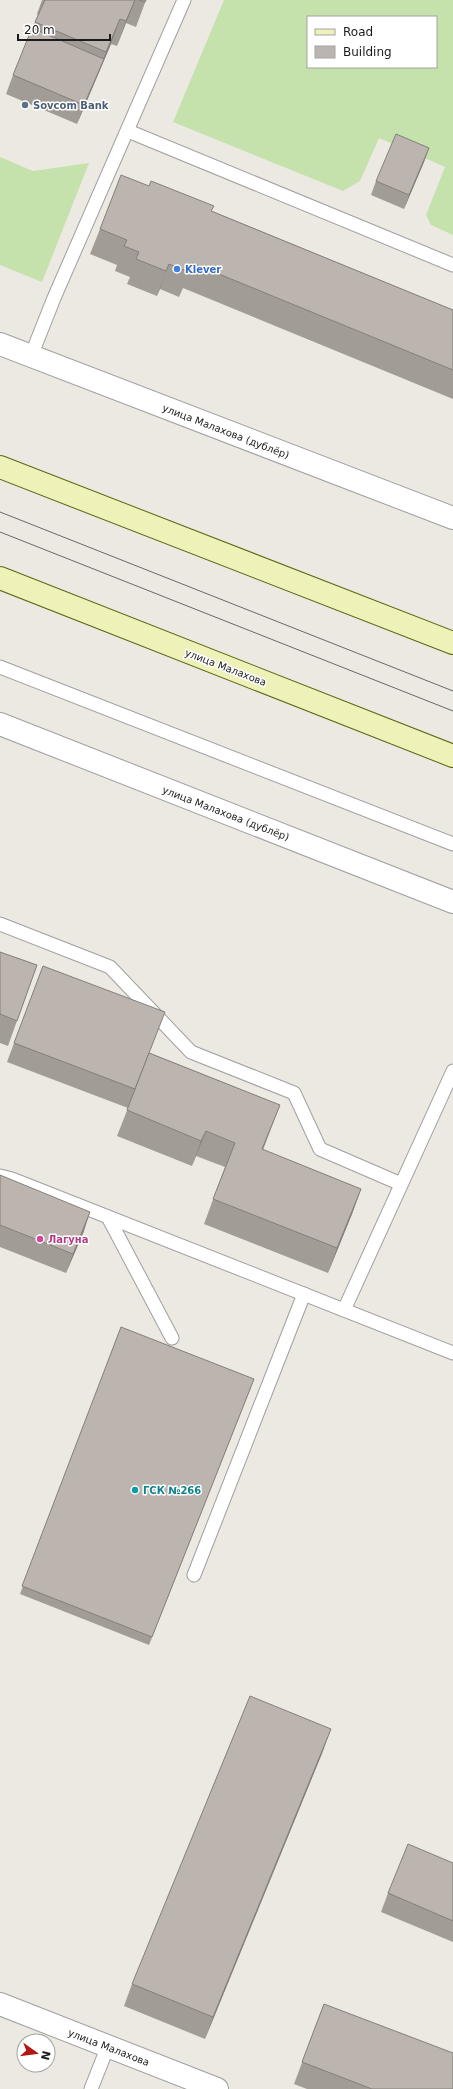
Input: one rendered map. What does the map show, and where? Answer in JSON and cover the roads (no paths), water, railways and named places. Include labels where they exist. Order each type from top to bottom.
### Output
[{"type":"main road","points":[[0,467],[453,643]]},
{"type":"main road","name":"улица Малахова","points":[[0,578],[453,756]]},
{"type":"street","name":"улица Малахова (дублёр)","points":[[0,344],[453,518]]},
{"type":"street","name":"улица Малахова (дублёр)","points":[[0,724],[453,902]]},
{"type":"street","name":"улица Малахова","points":[[0,2004],[217,2089]]},
{"type":"lane","points":[[31,356],[54,298],[184,0]]},
{"type":"lane","points":[[128,131],[453,265]]},
{"type":"lane","points":[[0,667],[453,844]]},
{"type":"lane","points":[[0,924],[110,967],[191,1052],[294,1093],[320,1149],[401,1184]]},
{"type":"lane","points":[[344,1310],[453,1072]]},
{"type":"lane","points":[[0,1176],[12,1179],[453,1354]]},
{"type":"lane","points":[[108,1217],[172,1338]]},
{"type":"lane","points":[[194,1574],[304,1294]]},
{"type":"lane","points":[[91,2089],[108,2046]]},
{"type":"tram line","points":[[0,512],[453,691]]},
{"type":"tram line","points":[[0,532],[453,711]]},
{"type":"place","name":"Sovcom Bank","points":[[25,105]]},
{"type":"place","name":"Klever","points":[[177,269]]},
{"type":"place","name":"Лагуна","points":[[40,1239]]},
{"type":"place","name":"ГСК №266","points":[[135,1490]]}]
